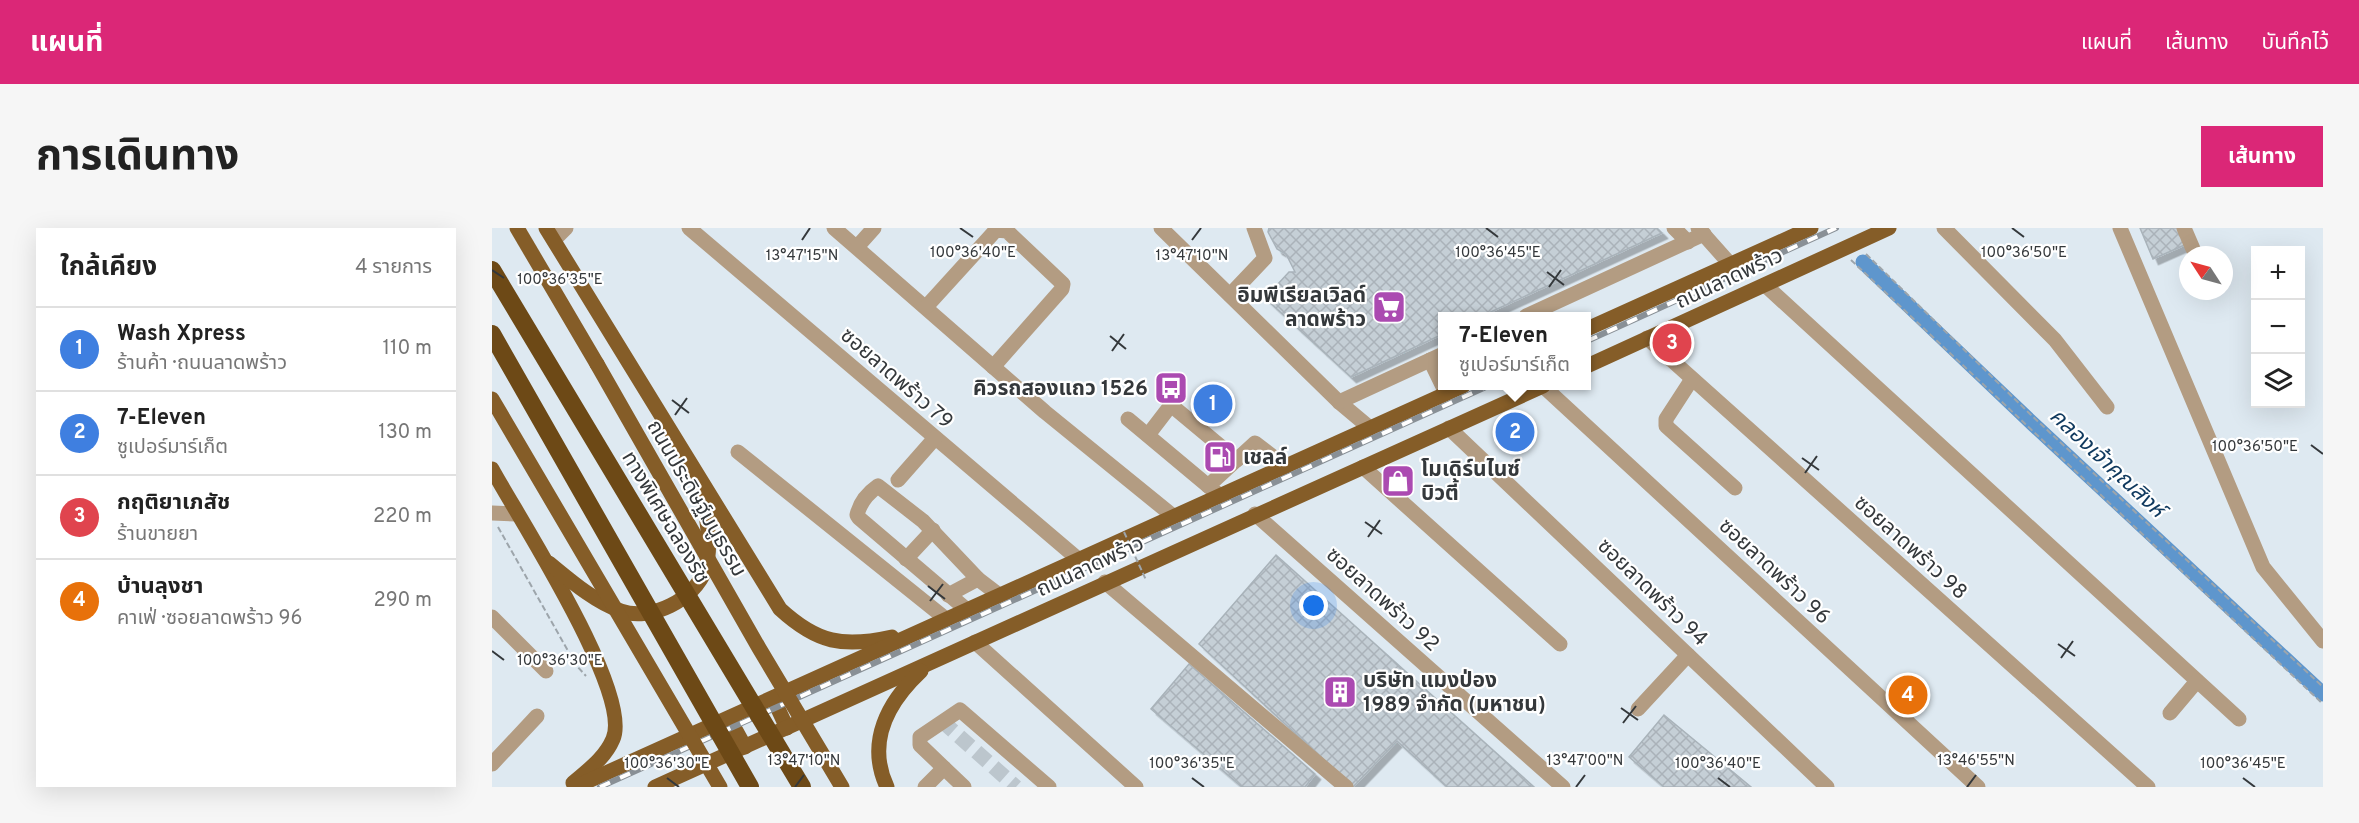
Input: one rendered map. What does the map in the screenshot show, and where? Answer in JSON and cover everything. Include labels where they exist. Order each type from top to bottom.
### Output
[{"type":"highway","name":"ทางพิเศษฉลองรัช","points":[[492,270],[802,787]]},
{"type":"highway","points":[[492,334],[750,787]]},
{"type":"main road","name":"ถนนประดิษฐ์มนูธรรม","points":[[518,228],[842,787]]},
{"type":"main road","name":"ถนนลาดพร้าว","points":[[1591,327],[1811,228]]},
{"type":"main road","name":"ถนนลาดพร้าว","points":[[1591,364],[1889,228]]},
{"type":"main road","points":[[550,234],[780,609],[799,627],[822,639],[840,644],[872,642],[924,630]]},
{"type":"main road","name":"ถนนลาดพร้าว","points":[[575,787],[1173,516],[1214,491],[1285,466],[1453,390]]},
{"type":"main road","name":"ถนนลาดพร้าว","points":[[655,787],[1255,514],[1534,390]]},
{"type":"main road","points":[[492,399],[720,787]]},
{"type":"main road","points":[[492,469],[542,557],[607,681],[615,708],[613,739],[600,760],[567,787]]},
{"type":"main road","points":[[542,557],[576,585],[622,612],[641,614],[667,608],[689,592],[705,570],[709,526],[699,477]]},
{"type":"main road","points":[[887,787],[879,755],[882,724],[899,694],[930,663]]},
{"type":"main road","points":[[773,698],[787,728]]},
{"type":"main road","points":[[729,718],[745,747]]},
{"type":"street","points":[[550,234],[566,228]]},
{"type":"street","name":"ซอยลาดพร้าว 79","points":[[689,228],[1078,559]]},
{"type":"street","points":[[834,228],[993,367],[1173,516]]},
{"type":"street","points":[[856,247],[873,228]]},
{"type":"street","points":[[1161,228],[1340,402],[1370,428]]},
{"type":"street","points":[[1230,295],[1265,258],[1254,228]]},
{"type":"street","points":[[1674,228],[1688,242]]},
{"type":"street","points":[[1944,228],[2055,340],[2107,407]]},
{"type":"street","points":[[2120,228],[2263,567],[2323,641]]},
{"type":"street","points":[[2184,228],[2192,246]]},
{"type":"street","points":[[926,307],[996,230],[1007,231],[1063,284],[1062,289],[993,367]]},
{"type":"street","points":[[1535,312],[1688,242],[1701,231],[1730,264]]},
{"type":"street","points":[[1764,285],[2239,719]]},
{"type":"street","name":"ซอยลาดพร้าว 98","points":[[1647,338],[2148,787]]},
{"type":"street","points":[[1340,402],[1436,357]]},
{"type":"street","points":[[1692,379],[1666,419],[1666,426],[1735,488]]},
{"type":"street","name":"ซอยลาดพร้าว 96","points":[[1547,390],[1977,787]]},
{"type":"street","points":[[1148,435],[1171,405],[1237,460]]},
{"type":"street","points":[[1128,419],[1214,491],[1237,460],[1255,443],[1285,466]]},
{"type":"street","name":"ซอยลาดพร้าว 94","points":[[1449,428],[1823,786]]},
{"type":"street","points":[[898,480],[935,438]]},
{"type":"street","points":[[738,452],[946,619]]},
{"type":"street","points":[[1363,466],[1560,644]]},
{"type":"street","points":[[967,610],[857,514],[859,506],[870,491],[878,486],[933,530],[978,579],[999,595]]},
{"type":"street","points":[[495,520],[516,514]]},
{"type":"street","name":"ซอยลาดพร้าว 92","points":[[1255,514],[1563,787]]},
{"type":"street","points":[[906,559],[933,530]]},
{"type":"street","points":[[948,595],[978,579]]},
{"type":"street","points":[[1105,582],[1347,787]]},
{"type":"street","points":[[492,617],[546,671]]},
{"type":"street","points":[[975,642],[1136,787]]},
{"type":"street","points":[[1638,709],[1688,655]]},
{"type":"street","points":[[2170,713],[2197,681]]},
{"type":"street","points":[[964,787],[920,746],[920,737],[955,712],[963,711],[1049,787]]},
{"type":"street","points":[[492,764],[537,716]]},
{"type":"street","points":[[925,787],[944,768]]},
{"type":"path","points":[[1855,243],[2030,414],[2323,687]]},
{"type":"path","points":[[1840,250],[2323,704]]},
{"type":"path","points":[[495,520],[576,665],[591,682]]},
{"type":"path","points":[[1124,532],[1146,580]]},
{"type":"building","name":"อิมพีเรียลเวิลด์ ลาดพร้าว","points":[[1269,228],[1657,228],[1662,233],[1491,312],[1438,312],[1438,336],[1351,377],[1265,298],[1289,272],[1295,272],[1286,254],[1277,249],[1268,232]]},
{"type":"building","points":[[2140,228],[2183,228],[2189,243],[2153,259]]},
{"type":"building","name":"บริษัท แมงป่อง 1989 จำกัด (มหาชน)","points":[[1276,555],[1534,787],[1447,787],[1397,741],[1353,787],[1199,644]]},
{"type":"building","points":[[1189,664],[1315,774],[1305,787],[1242,787],[1151,709]]},
{"type":"building","points":[[1664,715],[1751,787],[1664,787],[1629,757]]},
{"type":"waterway","name":"คลองเจ้าคุณสิงห์","points":[[1863,262],[2323,694]]},
{"type":"tunnel","points":[[942,721],[1016,787]]},
{"type":"railway","points":[[1591,339],[1836,228]]},
{"type":"railway","points":[[600,787],[1479,390]]},
{"type":"place","name":"อิมพีเรียลเวิลด์ ลาดพร้าว","points":[[1389,307]]},
{"type":"place","name":"กฤติยาเภสัช","points":[[1672,343]]},
{"type":"place","name":"คิวรถสองแถว 1526","points":[[1171,388]]},
{"type":"place","name":"Wash Xpress","points":[[1213,404]]},
{"type":"place","name":"7-Eleven","points":[[1515,432]]},
{"type":"place","name":"เชลล์","points":[[1220,457]]},
{"type":"place","name":"โมเดิร์นไนซ์ บิวตี้","points":[[1398,481]]},
{"type":"place","name":"บริษัท แมงป่อง 1989 จำกัด (มหาชน)","points":[[1340,692]]},
{"type":"place","name":"บ้านลุงชา","points":[[1908,695]]}]
